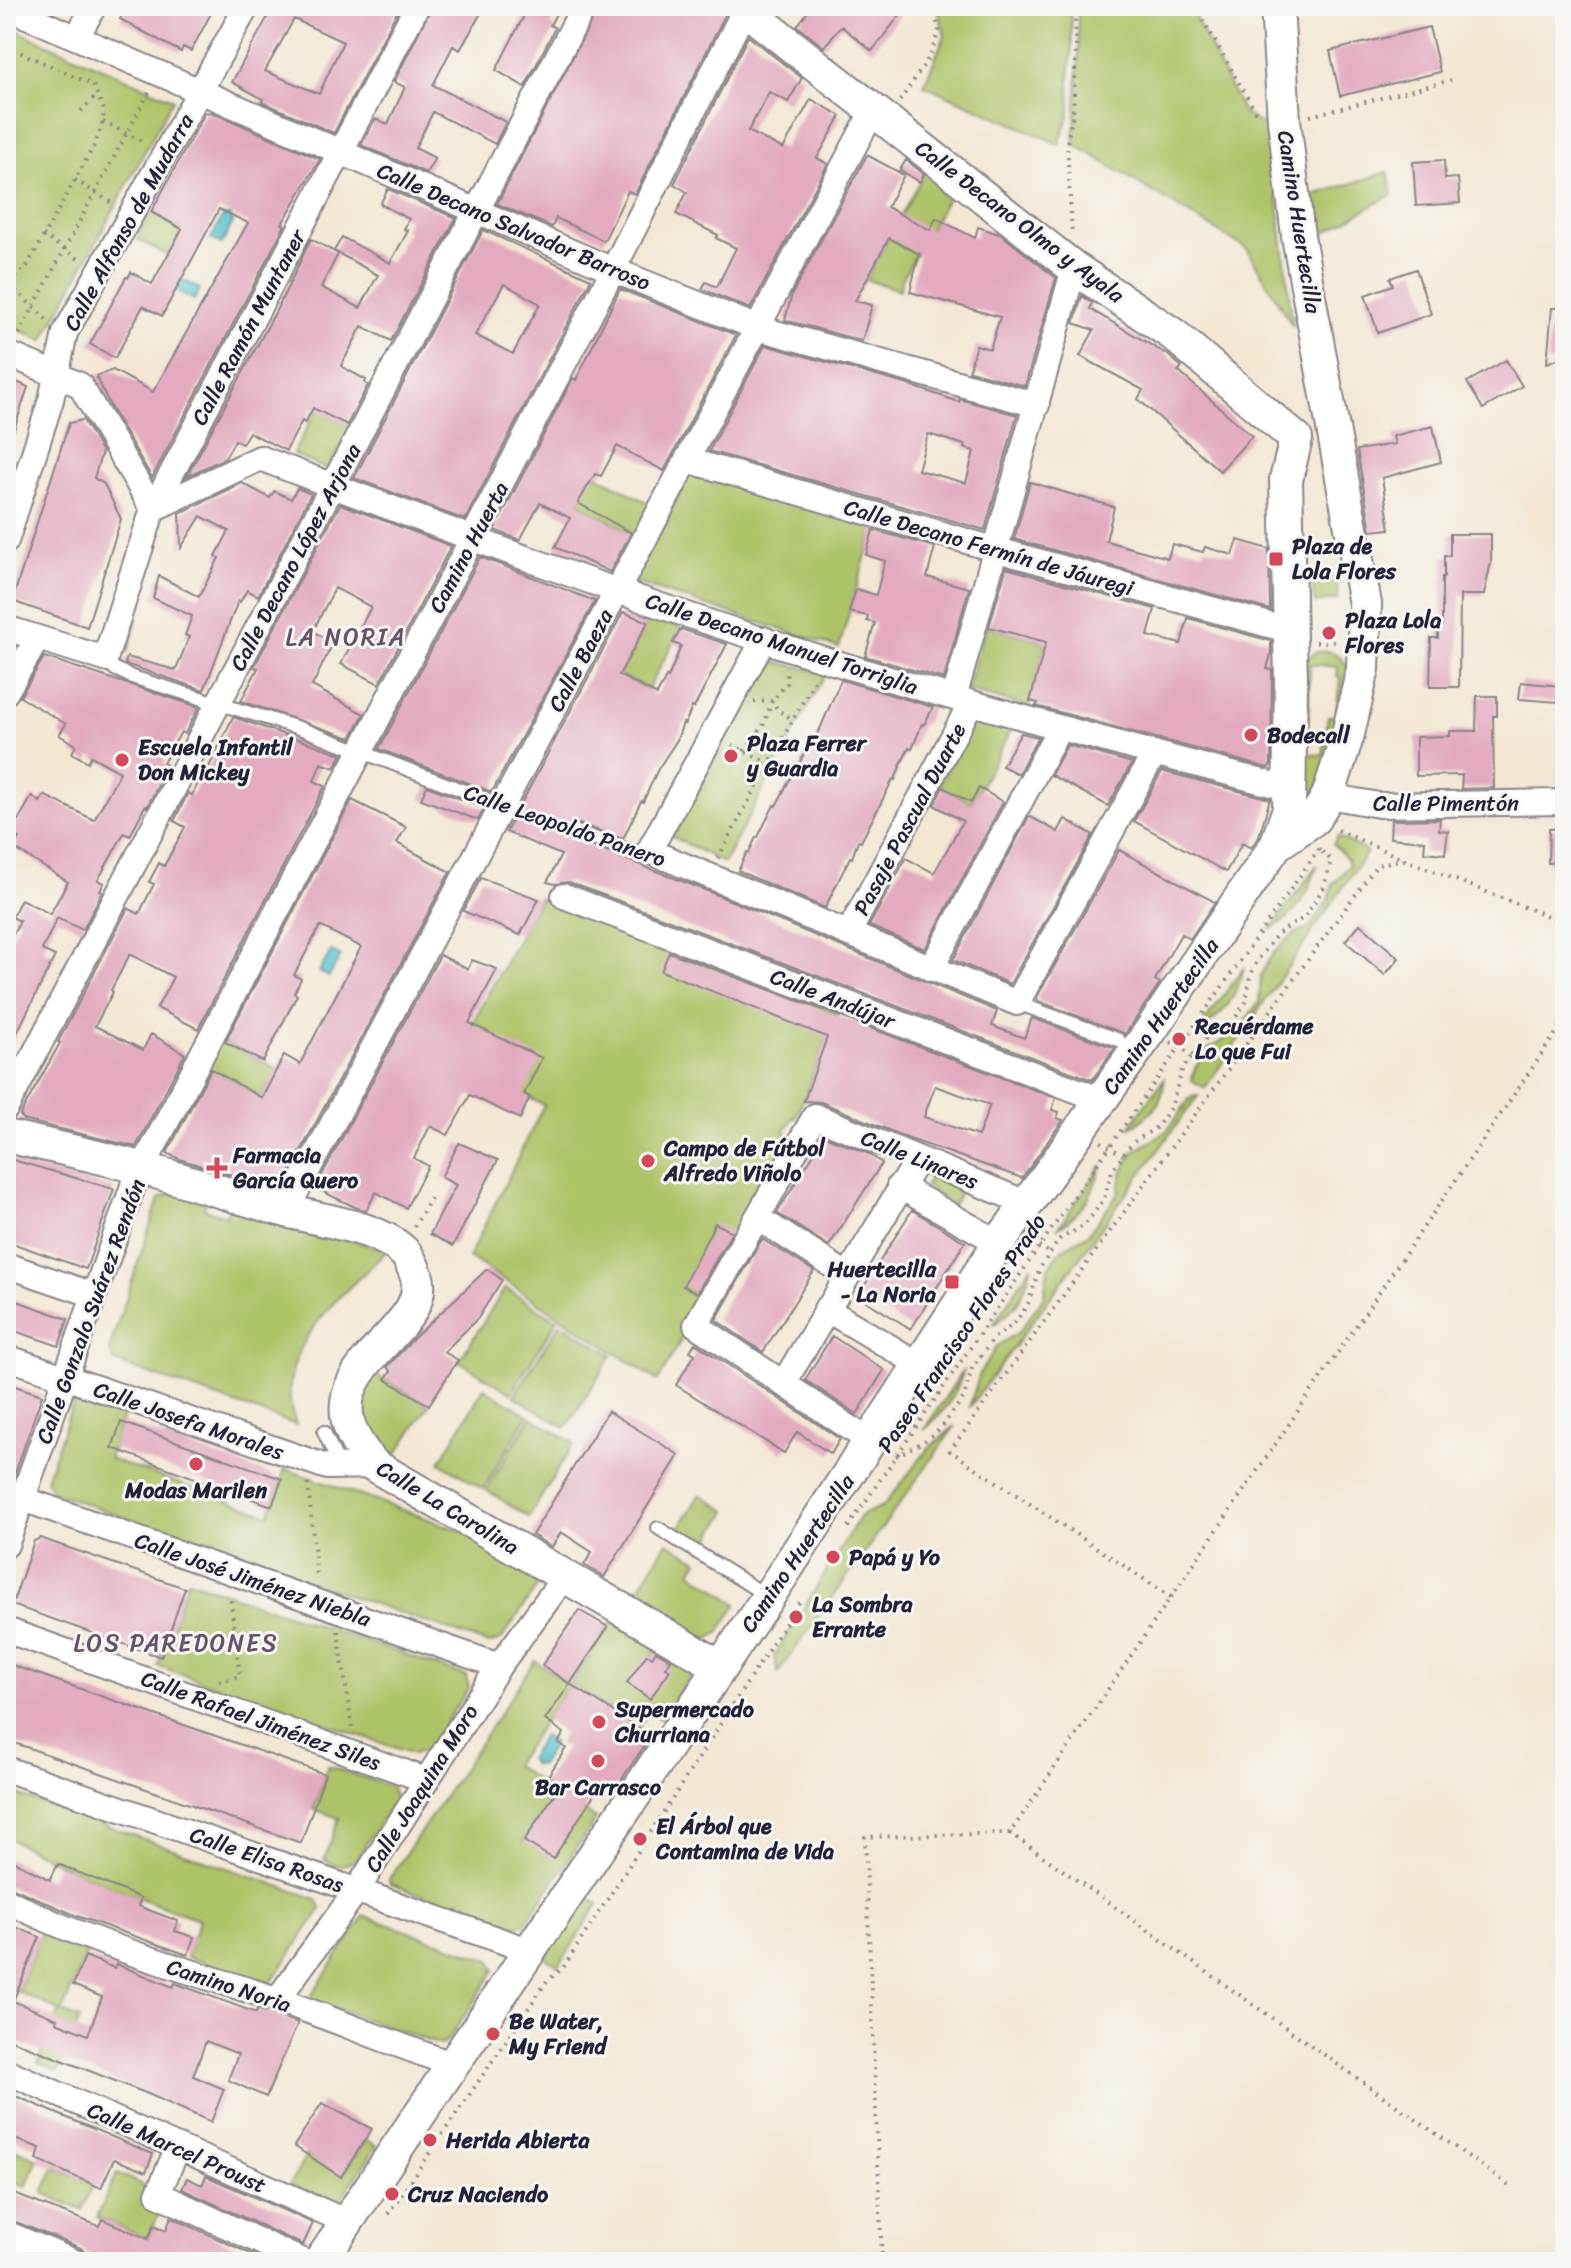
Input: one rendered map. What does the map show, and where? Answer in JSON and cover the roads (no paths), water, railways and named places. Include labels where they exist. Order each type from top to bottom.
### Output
[{"type":"street","points":[[77,37],[94,6]]},
{"type":"street","name":"Calle Alfonso de Mudarra","points":[[6,541],[56,375],[65,333],[247,6]]},
{"type":"street","name":"Calle Ramón Muntaner","points":[[105,659],[153,509],[417,6]]},
{"type":"street","name":"Calle Decano López Arjona","points":[[6,1108],[584,6]]},
{"type":"street","name":"Camino Huertecilla","points":[[1277,6],[1284,120],[1298,236],[1336,436]]},
{"type":"street","name":"Calle Decano Salvador Barroso","points":[[6,7],[613,270],[758,328],[1037,405]]},
{"type":"street","name":"Calle Decano Olmo y Ayala","points":[[743,7],[1074,268],[1174,335],[1296,439]]},
{"type":"street","name":"Camino Huerta","points":[[142,1168],[613,270],[743,7]]},
{"type":"street","name":"Calle Baeza","points":[[286,1211],[758,328],[881,114]]},
{"type":"street","name":"Pasaje Pascual Duarte","points":[[848,934],[962,701],[994,549],[1074,268]]},
{"type":"street","points":[[7,354],[80,385],[153,509]]},
{"type":"street","points":[[1336,436],[1365,604],[1363,669],[1351,721],[1307,828],[1289,809],[1291,643],[1286,480],[1296,439],[1336,436]]},
{"type":"street","name":"Calle Decano Manuel Torriglia","points":[[153,509],[260,458],[617,590],[826,660],[1059,729],[1290,789]]},
{"type":"street","name":"Calle Decano Fermín de Jáuregi","points":[[687,460],[994,549],[1291,643]]},
{"type":"street","name":"Calle Leopoldo Panero","points":[[6,628],[105,659]]},
{"type":"street","points":[[6,692],[38,638]]},
{"type":"street","points":[[649,851],[764,639]]},
{"type":"street","points":[[931,969],[1059,729]]},
{"type":"street","points":[[1017,1003],[1154,754]]},
{"type":"street","name":"Calle Pimentón","points":[[1307,828],[1379,805],[1565,802]]},
{"type":"street","name":"Camino Huertecilla","points":[[320,2262],[768,1597],[883,1450],[920,1365],[1026,1203],[1307,828]]},
{"type":"street","name":"Calle Leopoldo Panero","points":[[649,851],[1017,1003]]},
{"type":"street","name":"Calle Andújar","points":[[564,896],[1102,1100]]},
{"type":"street","name":"Calle Linares","points":[[783,1384],[696,1325],[815,1116],[1026,1203]]},
{"type":"street","points":[[6,1136],[142,1168],[286,1211]]},
{"type":"street","points":[[883,1450],[783,1384],[899,1186],[918,1159]]},
{"type":"street","name":"Calle Gonzalo Suárez Rendón","points":[[6,1545],[15,1495],[65,1378],[142,1168]]},
{"type":"street","name":"Calle Linares","points":[[899,1186],[999,1243]]},
{"type":"street","name":"Calle La Carolina","points":[[286,1211],[384,1236],[407,1254],[417,1275],[417,1292],[406,1318],[356,1374],[346,1400],[350,1427],[359,1449],[375,1466],[721,1667]]},
{"type":"street","points":[[758,1218],[847,1275]]},
{"type":"street","points":[[6,1265],[94,1295]]},
{"type":"street","points":[[826,1309],[920,1365]]},
{"type":"street","name":"Calle Josefa Morales","points":[[6,1357],[327,1467],[375,1466]]},
{"type":"street","name":"Calle José Jiménez Niebla","points":[[15,1495],[499,1666]]},
{"type":"street","name":"Calle Joaquina Moro","points":[[277,2000],[357,1890],[499,1666],[565,1576]]},
{"type":"street","name":"Calle Rafael Jiménez Siles","points":[[6,1630],[426,1780]]},
{"type":"street","name":"Calle Elisa Rosas","points":[[6,1769],[528,1950]]},
{"type":"street","name":"Camino Noria","points":[[6,1900],[48,1922],[277,2000],[454,2065]]},
{"type":"street","name":"Calle Marcel Proust","points":[[6,2071],[347,2222]]},
{"type":"street","points":[[178,2147],[158,2194],[304,2262]]},
{"type":"street","points":[[6,2233],[75,2262]]},
{"type":"lane","name":"Calle Leopoldo Panero","points":[[105,659],[115,669],[132,677],[302,729],[501,805]]},
{"type":"lane","name":"Calle Leopoldo Panero","points":[[574,831],[634,852],[649,851]]},
{"type":"lane","name":"Calle Leopoldo Panero","points":[[1017,1003],[1119,1040]]},
{"type":"lane","points":[[324,1432],[340,1467]]},
{"type":"lane","points":[[658,1528],[768,1597]]},
{"type":"water","points":[[223,216],[230,216],[233,222],[222,244],[211,239]]},
{"type":"water","points":[[181,279],[200,289],[194,300],[175,290]]},
{"type":"water","points":[[331,951],[341,956],[329,977],[319,972]]},
{"type":"water","points":[[543,1736],[554,1743],[540,1765],[533,1765],[529,1758]]},
{"type":"place","name":"Plaza de Lola Flores","points":[[1276,559]]},
{"type":"place","name":"Plaza Lola Flores","points":[[1329,633]]},
{"type":"place","name":"Bodecall","points":[[1251,735]]},
{"type":"place","name":"Plaza Ferrer y Guardia","points":[[731,756]]},
{"type":"place","name":"Escuela Infantil Don Mickey","points":[[122,760]]},
{"type":"place","name":"Recuérdame Lo que Fui","points":[[1179,1039]]},
{"type":"place","name":"Campo de Fútbol Alfredo Viñolo","points":[[648,1161]]},
{"type":"place","name":"Farmacia García Quero","points":[[217,1168]]},
{"type":"place","name":"Huertecilla - La Noria","points":[[952,1282]]},
{"type":"place","name":"Modas Marilen","points":[[196,1464]]},
{"type":"place","name":"Papá y Yo","points":[[833,1557]]},
{"type":"place","name":"La Sombra Errante","points":[[796,1617]]},
{"type":"place","name":"Supermercado Churriana","points":[[599,1722]]},
{"type":"place","name":"Bar Carrasco","points":[[598,1761]]},
{"type":"place","name":"El Árbol que Contamina de Vida","points":[[640,1839]]},
{"type":"place","name":"Be Water, My Friend","points":[[493,2034]]},
{"type":"place","name":"Herida Abierta","points":[[430,2140]]},
{"type":"place","name":"Cruz Naciendo","points":[[392,2194]]},
{"type":"district","name":"LA NORIA","points":[[346,637]]},
{"type":"district","name":"LOS PAREDONES","points":[[176,1643]]}]
